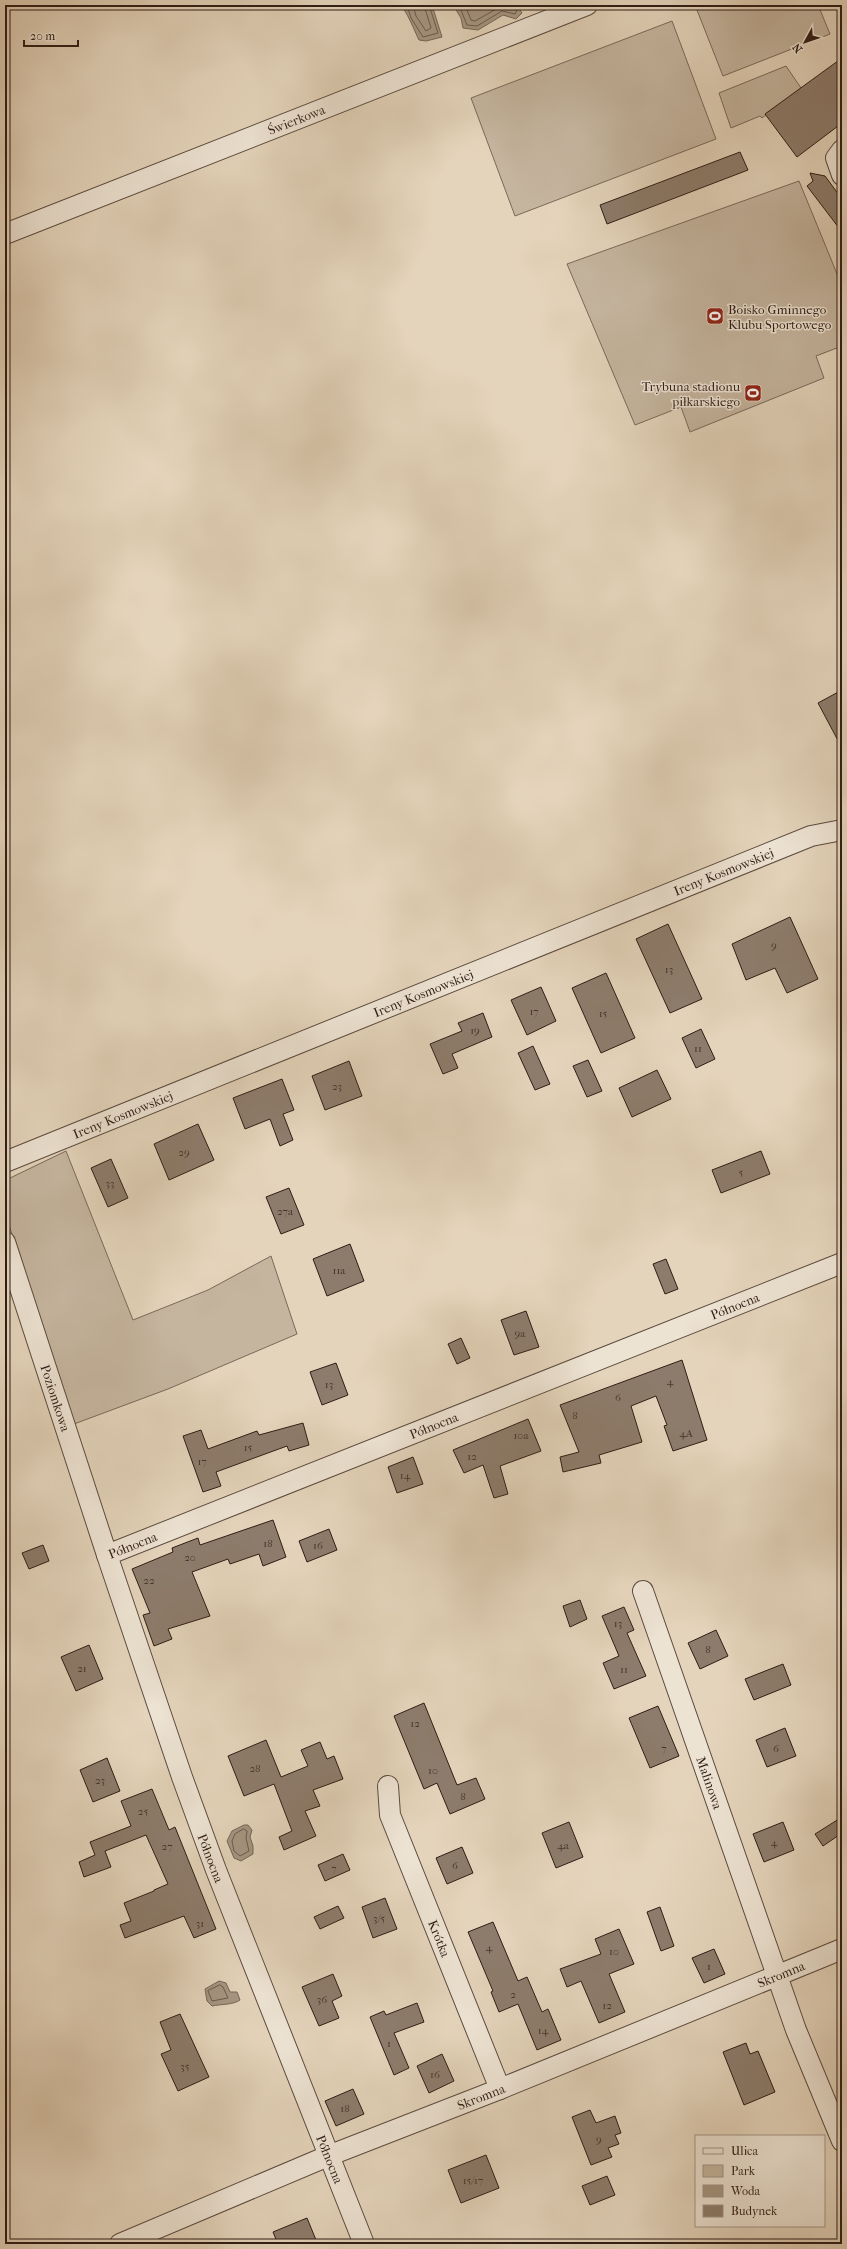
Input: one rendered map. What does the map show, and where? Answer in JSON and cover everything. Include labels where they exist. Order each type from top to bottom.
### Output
[{"type":"street","name":"Świerkowa","points":[[5,234],[587,5]]},
{"type":"street","points":[[842,150],[836,158],[842,175]]},
{"type":"street","name":"Ireny Kosmowskiej","points":[[5,1162],[811,836],[842,830]]},
{"type":"street","name":"Poziomkowa","points":[[5,1242],[107,1555]]},
{"type":"street","name":"Północna","points":[[364,2244],[216,1870],[182,1777],[107,1555],[842,1263]]},
{"type":"street","name":"Malinowa","points":[[643,1591],[778,1974],[796,2030],[842,2141]]},
{"type":"street","name":"Krótka","points":[[388,1786],[390,1815],[500,2089]]},
{"type":"street","name":"Skromna","points":[[120,2244],[328,2156],[500,2089],[842,1949]]},
{"type":"green space","points":[[695,5],[818,5],[830,34],[723,76]]},
{"type":"green space","points":[[672,21],[716,139],[515,216],[471,98]]},
{"type":"green space","points":[[786,66],[801,88],[762,118],[760,116],[731,128],[719,93]]},
{"type":"green space","name":"Boisko Gminnego Klubu Sportowego","points":[[799,181],[842,286],[842,346],[816,356],[824,378],[690,432],[681,407],[635,425],[567,264]]},
{"type":"green space","points":[[66,1151],[133,1320],[208,1290],[271,1256],[297,1334],[168,1389],[74,1424],[5,1213],[5,1188],[8,1179]]},
{"type":"water","points":[[400,5],[432,5],[442,37],[426,41],[419,40],[408,16]]},
{"type":"water","points":[[453,5],[524,5],[520,10],[522,13],[516,19],[503,15],[478,30],[463,28],[461,18]]},
{"type":"water","points":[[244,1825],[248,1825],[252,1830],[250,1837],[253,1846],[253,1854],[241,1861],[234,1858],[227,1841],[232,1831]]},
{"type":"water","points":[[219,1981],[226,1983],[230,1992],[237,1992],[240,2000],[230,2004],[212,2006],[207,2001],[205,1989]]},
{"type":"building","points":[[842,58],[842,123],[797,157],[765,114]]},
{"type":"building","points":[[740,152],[748,170],[607,224],[600,205]]},
{"type":"building","points":[[810,173],[825,176],[842,199],[842,232],[807,186],[813,181]]},
{"type":"building","points":[[842,690],[842,748],[818,703]]},
{"type":"building","points":[[790,917],[818,979],[787,993],[775,968],[746,980],[732,944]]},
{"type":"building","points":[[668,924],[702,999],[670,1013],[636,939]]},
{"type":"building","points":[[606,973],[635,1038],[601,1053],[572,988]]},
{"type":"building","points":[[541,987],[556,1021],[527,1035],[511,1000]]},
{"type":"building","points":[[483,1013],[492,1037],[452,1054],[458,1068],[443,1074],[430,1044],[462,1031],[458,1023]]},
{"type":"building","points":[[701,1029],[715,1059],[696,1068],[682,1038]]},
{"type":"building","points":[[533,1046],[550,1084],[535,1090],[518,1053]]},
{"type":"building","points":[[588,1060],[602,1091],[587,1097],[573,1066]]},
{"type":"building","points":[[349,1061],[362,1096],[325,1110],[312,1076]]},
{"type":"building","points":[[657,1070],[671,1099],[632,1117],[619,1088]]},
{"type":"building","points":[[282,1079],[294,1110],[283,1114],[293,1140],[280,1146],[270,1119],[245,1129],[233,1098]]},
{"type":"building","points":[[198,1124],[214,1160],[169,1180],[154,1144]]},
{"type":"building","points":[[761,1151],[770,1174],[721,1193],[712,1170]]},
{"type":"building","points":[[111,1159],[128,1198],[108,1207],[91,1168]]},
{"type":"building","points":[[289,1188],[304,1225],[281,1234],[266,1197]]},
{"type":"building","points":[[350,1244],[364,1281],[327,1296],[313,1259]]},
{"type":"building","points":[[666,1259],[678,1289],[665,1294],[653,1264]]},
{"type":"building","points":[[526,1311],[539,1347],[514,1355],[501,1320]]},
{"type":"building","points":[[461,1338],[470,1358],[457,1364],[448,1344]]},
{"type":"building","points":[[682,1360],[707,1440],[673,1451],[664,1426],[667,1425],[656,1396],[631,1406],[642,1442],[599,1455],[601,1463],[563,1472],[560,1457],[579,1452],[560,1405]]},
{"type":"building","points":[[336,1363],[348,1395],[322,1405],[310,1372]]},
{"type":"building","points":[[528,1419],[541,1451],[500,1466],[508,1494],[494,1498],[483,1465],[464,1473],[453,1450]]},
{"type":"building","points":[[303,1423],[309,1445],[289,1451],[287,1446],[216,1472],[221,1486],[203,1492],[183,1436],[201,1430],[208,1449],[257,1431],[259,1435]]},
{"type":"building","points":[[413,1457],[423,1484],[397,1493],[388,1467]]},
{"type":"building","points":[[273,1520],[286,1557],[263,1566],[259,1554],[230,1564],[228,1559],[192,1572],[210,1616],[168,1629],[172,1639],[154,1646],[143,1615],[150,1613],[132,1569],[173,1552],[172,1548],[198,1538],[200,1545]]},
{"type":"building","points":[[329,1529],[337,1550],[307,1562],[299,1541]]},
{"type":"building","points":[[43,1545],[49,1561],[29,1569],[22,1553]]},
{"type":"building","points":[[580,1600],[587,1619],[570,1627],[563,1606]]},
{"type":"building","points":[[624,1607],[634,1630],[627,1633],[646,1676],[614,1689],[603,1663],[619,1656],[602,1616]]},
{"type":"building","points":[[716,1630],[728,1656],[700,1669],[688,1643]]},
{"type":"building","points":[[89,1645],[103,1679],[76,1691],[61,1657]]},
{"type":"building","points":[[783,1664],[791,1685],[754,1700],[745,1679]]},
{"type":"building","points":[[424,1703],[457,1785],[476,1778],[485,1799],[450,1814],[437,1783],[424,1789],[394,1716]]},
{"type":"building","points":[[658,1706],[679,1756],[650,1768],[629,1718]]},
{"type":"building","points":[[785,1728],[796,1756],[767,1767],[756,1740]]},
{"type":"building","points":[[266,1740],[281,1777],[308,1766],[301,1750],[320,1742],[327,1759],[334,1756],[343,1779],[313,1790],[320,1806],[305,1811],[316,1836],[284,1850],[279,1837],[292,1831],[274,1784],[244,1796],[228,1756]]},
{"type":"building","points":[[107,1758],[120,1791],[93,1802],[80,1770]]},
{"type":"building","points":[[152,1789],[169,1830],[175,1827],[216,1929],[194,1938],[184,1916],[125,1938],[120,1925],[131,1921],[124,1903],[168,1884],[146,1835],[105,1851],[111,1867],[84,1877],[79,1862],[95,1855],[90,1842],[131,1826],[121,1801]]},
{"type":"building","points":[[842,1817],[842,1833],[823,1846],[815,1834]]},
{"type":"building","points":[[569,1822],[583,1857],[556,1868],[542,1833]]},
{"type":"building","points":[[783,1822],[794,1850],[764,1862],[753,1834]]},
{"type":"building","points":[[462,1847],[473,1873],[447,1884],[436,1858]]},
{"type":"building","points":[[343,1854],[350,1870],[325,1881],[318,1865]]},
{"type":"building","points":[[385,1898],[397,1929],[373,1938],[362,1907]]},
{"type":"building","points":[[338,1906],[344,1918],[320,1929],[314,1917]]},
{"type":"building","points":[[660,1907],[674,1946],[661,1951],[647,1912]]},
{"type":"building","points":[[493,1922],[518,1981],[527,1977],[542,2012],[548,2009],[561,2040],[537,2050],[518,2004],[499,2012],[491,1992],[493,1991],[468,1932]]},
{"type":"building","points":[[619,1929],[634,1964],[609,1974],[625,2012],[599,2023],[581,1981],[567,1987],[560,1969],[601,1954],[595,1939]]},
{"type":"building","points":[[714,1949],[725,1974],[704,1983],[692,1958]]},
{"type":"building","points":[[333,1974],[342,1996],[332,2001],[339,2018],[319,2026],[302,1987]]},
{"type":"building","points":[[417,2003],[424,2022],[394,2033],[409,2068],[394,2075],[370,2017],[384,2011],[386,2015]]},
{"type":"building","points":[[180,2014],[209,2077],[178,2091],[161,2054],[171,2050],[160,2022]]},
{"type":"building","points":[[746,2043],[750,2054],[758,2051],[775,2092],[744,2105],[723,2052]]},
{"type":"building","points":[[442,2054],[454,2081],[429,2093],[417,2066]]},
{"type":"building","points":[[353,2089],[364,2114],[336,2126],[325,2101]]},
{"type":"building","points":[[590,2110],[596,2123],[615,2116],[621,2133],[615,2135],[619,2144],[608,2148],[612,2157],[591,2165],[572,2117]]},
{"type":"building","points":[[486,2155],[499,2188],[461,2203],[448,2170]]},
{"type":"building","points":[[607,2176],[615,2195],[590,2205],[582,2186]]},
{"type":"building","points":[[307,2218],[316,2240],[305,2244],[278,2244],[273,2232]]},
{"type":"place","name":"Boisko Gminnego Klubu Sportowego","points":[[715,316]]},
{"type":"place","name":"Trybuna stadionu piłkarskiego","points":[[753,393]]}]
